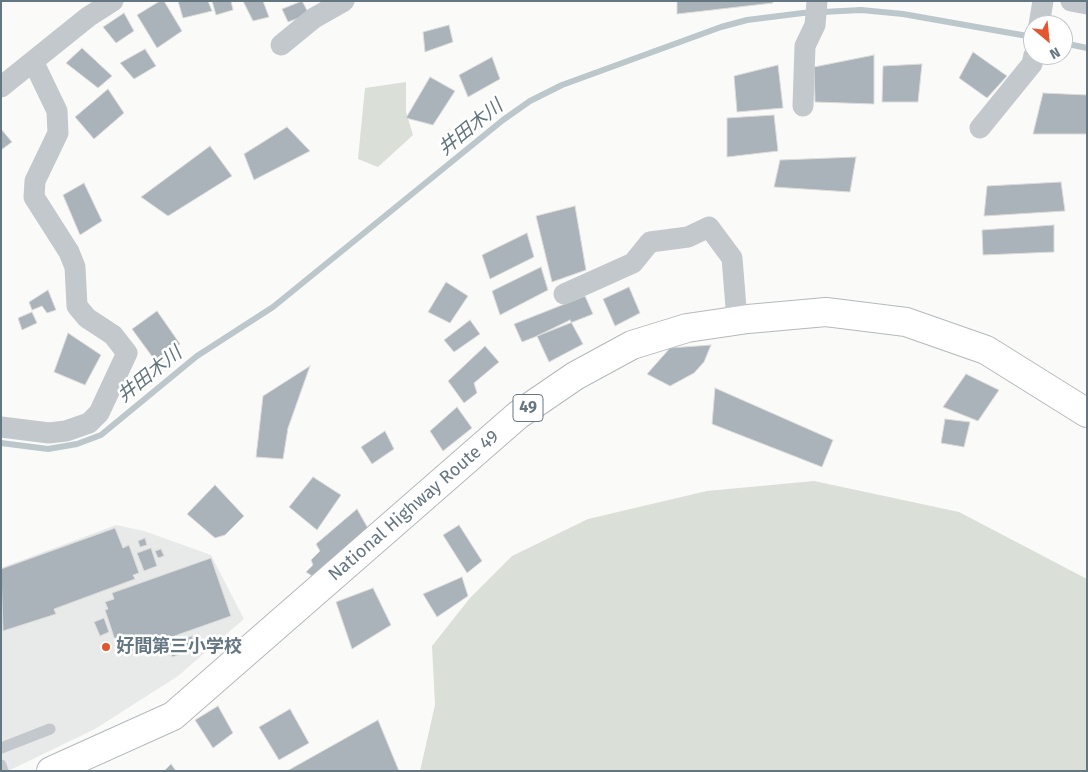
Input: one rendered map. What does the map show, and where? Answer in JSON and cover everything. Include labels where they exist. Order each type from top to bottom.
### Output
[{"type":"highway","name":"National Highway Route 49","points":[[51,771],[173,716],[518,414],[575,376],[632,345],[687,328],[738,320],[826,312],[906,322],[986,350],[1087,413]]},
{"type":"street","points":[[1,87],[88,17],[113,1]]},
{"type":"street","points":[[281,46],[314,18],[344,1]]},
{"type":"street","points":[[1041,15],[1043,1]]},
{"type":"street","points":[[1072,1],[1087,4]]},
{"type":"street","points":[[804,106],[805,46],[815,25],[817,2]]},
{"type":"street","points":[[1,427],[49,433],[66,431],[88,423],[99,413],[127,353],[114,335],[87,318],[77,306],[75,267],[72,259],[34,198],[35,181],[51,152],[58,133],[57,111],[33,61]]},
{"type":"street","points":[[980,128],[1031,65]]},
{"type":"street","points":[[564,294],[633,263],[650,242],[688,237],[709,227],[732,258],[738,320]]},
{"type":"lane","points":[[1,748],[50,729]]},
{"type":"lane","points":[[1,765],[4,771]]},
{"type":"shaded area","points":[[406,82],[406,112],[413,135],[378,167],[358,159],[365,88]]},
{"type":"shaded area","points":[[814,481],[959,512],[1087,579],[1087,771],[420,771],[435,705],[432,646],[470,598],[512,556],[588,519],[707,491]]},
{"type":"shaded area","name":"好間第三小学校","points":[[116,525],[144,531],[211,555],[244,619],[178,676],[95,729],[8,771],[1,771],[1,568]]},
{"type":"building","points":[[160,1],[164,1],[182,31],[157,48],[137,15]]},
{"type":"building","points":[[178,1],[208,1],[212,11],[183,18]]},
{"type":"building","points":[[212,1],[231,1],[233,10],[216,15]]},
{"type":"building","points":[[243,1],[263,1],[269,17],[253,21]]},
{"type":"building","points":[[302,1],[309,14],[288,22],[282,9]]},
{"type":"building","points":[[677,1],[773,1],[773,3],[677,14]]},
{"type":"building","points":[[124,13],[134,31],[116,43],[103,27]]},
{"type":"building","points":[[449,25],[453,42],[425,52],[423,32]]},
{"type":"building","points":[[82,48],[112,76],[98,88],[66,63]]},
{"type":"building","points":[[145,49],[156,66],[134,79],[120,63]]},
{"type":"building","points":[[973,52],[1007,76],[987,98],[959,78]]},
{"type":"building","points":[[874,55],[874,104],[815,102],[814,67]]},
{"type":"building","points":[[492,57],[500,79],[468,97],[459,75]]},
{"type":"building","points":[[922,64],[918,102],[882,102],[883,66]]},
{"type":"building","points":[[778,65],[783,108],[737,112],[734,76]]},
{"type":"building","points":[[430,77],[455,91],[433,125],[406,118]]},
{"type":"building","points":[[108,89],[124,113],[94,139],[75,117]]},
{"type":"building","points":[[1043,93],[1087,95],[1087,134],[1033,134]]},
{"type":"building","points":[[774,115],[778,151],[727,157],[727,118]]},
{"type":"building","points":[[287,127],[310,151],[254,180],[244,154]]},
{"type":"building","points":[[1,129],[12,142],[1,150]]},
{"type":"building","points":[[210,146],[232,176],[168,216],[141,197]]},
{"type":"building","points":[[856,157],[850,192],[774,187],[780,160]]},
{"type":"building","points":[[1061,182],[1065,211],[984,216],[987,186]]},
{"type":"building","points":[[84,183],[102,221],[80,235],[63,195]]},
{"type":"building","points":[[575,206],[586,270],[552,282],[536,216]]},
{"type":"building","points":[[1054,225],[1054,252],[983,255],[982,230]]},
{"type":"building","points":[[527,233],[534,257],[490,279],[482,255]]},
{"type":"building","points":[[541,267],[548,290],[500,315],[492,291]]},
{"type":"building","points":[[446,282],[468,296],[450,323],[428,312]]},
{"type":"building","points":[[629,287],[640,313],[615,326],[603,299]]},
{"type":"building","points":[[48,290],[56,310],[47,313],[42,306],[32,310],[29,302]]},
{"type":"building","points":[[585,296],[593,314],[522,342],[514,324]]},
{"type":"building","points":[[157,311],[180,344],[159,366],[132,329]]},
{"type":"building","points":[[32,312],[37,323],[22,330],[18,318]]},
{"type":"building","points":[[470,320],[480,334],[454,352],[444,340]]},
{"type":"building","points":[[570,320],[583,344],[549,362],[537,336]]},
{"type":"building","points":[[68,333],[101,355],[85,385],[54,372]]},
{"type":"building","points":[[711,345],[704,362],[694,373],[670,386],[647,374],[670,348]]},
{"type":"building","points":[[485,346],[499,362],[474,383],[477,393],[464,403],[448,381]]},
{"type":"building","points":[[310,366],[288,428],[283,459],[256,457],[263,396]]},
{"type":"building","points":[[966,374],[999,390],[978,421],[943,407]]},
{"type":"building","points":[[715,388],[833,440],[822,467],[712,424]]},
{"type":"building","points":[[457,407],[472,428],[443,451],[430,431]]},
{"type":"building","points":[[945,419],[970,422],[964,447],[941,443]]},
{"type":"building","points":[[385,431],[394,449],[372,464],[361,447]]},
{"type":"building","points":[[313,477],[341,495],[317,530],[289,507]]},
{"type":"building","points":[[215,485],[244,516],[225,535],[215,538],[187,514]]},
{"type":"building","points":[[357,509],[369,530],[315,578],[306,572],[313,565],[311,560],[320,551],[316,544]]},
{"type":"building","points":[[459,525],[482,561],[467,573],[443,535]]},
{"type":"building","points":[[115,528],[123,548],[129,545],[139,573],[133,575],[135,579],[54,609],[56,614],[3,631],[1,569]]},
{"type":"building","points":[[145,538],[147,545],[140,547],[138,541]]},
{"type":"building","points":[[151,548],[157,566],[144,571],[137,553]]},
{"type":"building","points":[[161,549],[164,556],[158,558],[155,551]]},
{"type":"building","points":[[211,558],[231,616],[132,651],[130,645],[118,649],[105,610],[108,609],[105,602],[114,599],[112,593]]},
{"type":"building","points":[[462,577],[468,596],[437,617],[423,594]]},
{"type":"building","points":[[373,588],[391,625],[352,649],[336,602]]},
{"type":"building","points":[[104,618],[109,632],[100,636],[94,622]]},
{"type":"building","points":[[192,636],[196,649],[172,657],[168,644]]},
{"type":"building","points":[[218,706],[233,733],[213,748],[195,720]]},
{"type":"building","points":[[290,709],[309,743],[279,760],[259,727]]},
{"type":"building","points":[[378,720],[399,771],[287,771]]},
{"type":"building","points":[[171,764],[176,771],[164,771]]},
{"type":"waterway","name":"井田木川","points":[[1,443],[48,449],[77,444],[101,435],[197,356],[273,307],[503,120],[530,101],[562,85],[721,27],[747,20],[803,13],[861,10],[903,14],[1023,35]]},
{"type":"waterway","name":"井田木川","points":[[1073,45],[1087,48]]},
{"type":"place","name":"好間第三小学校","points":[[106,647]]}]
